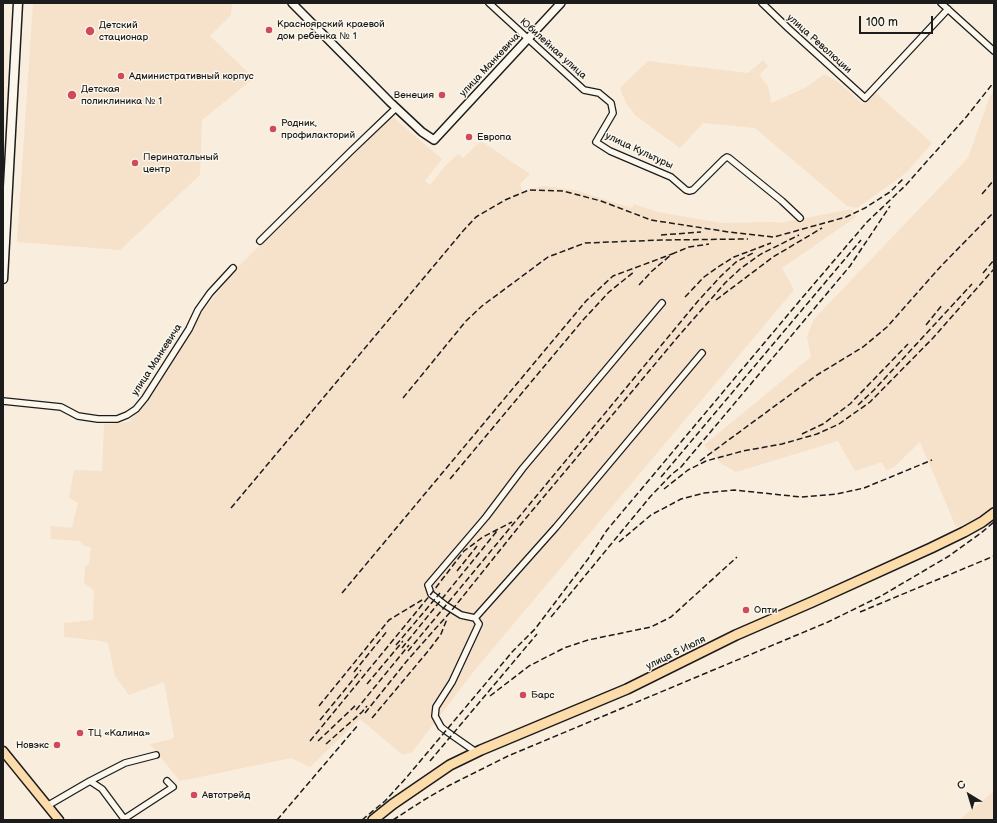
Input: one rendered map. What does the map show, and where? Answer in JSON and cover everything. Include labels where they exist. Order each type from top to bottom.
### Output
[{"type":"highway","name":"улица 5 Июля","points":[[373,820],[393,804],[450,765],[476,752],[627,689],[736,635],[944,542],[982,522],[994,513]]},
{"type":"main road","points":[[3,279],[18,3]]},
{"type":"main road","points":[[3,751],[59,820]]},
{"type":"street","points":[[260,241],[364,137],[396,108],[292,3]]},
{"type":"street","name":"Юбилейная улица","points":[[489,3],[584,90],[599,93],[611,103],[613,113],[608,122]]},
{"type":"street","name":"улица Манкевича","points":[[396,108],[422,132],[434,140],[561,3]]},
{"type":"street","name":"улица Революции","points":[[762,3],[865,98],[948,9]]},
{"type":"street","points":[[941,3],[994,51]]},
{"type":"street","name":"улица Культуры","points":[[608,122],[596,142],[610,151],[671,177],[686,190],[693,190],[727,157],[782,201],[800,218]]},
{"type":"street","name":"улица Манкевича","points":[[3,401],[61,407],[78,416],[98,419],[117,419],[127,415],[145,398],[189,329],[198,310],[210,293],[233,268]]},
{"type":"street","points":[[476,752],[441,727],[435,716],[436,707],[452,682],[479,624],[475,618],[461,615],[444,605],[431,594],[428,585],[486,517],[523,468],[662,303]]},
{"type":"street","points":[[475,618],[556,527],[702,353]]},
{"type":"street","points":[[47,806],[124,763],[156,755]]},
{"type":"street","points":[[90,781],[102,789],[125,819],[173,787],[167,781]]},
{"type":"shaded area","points":[[33,3],[232,3],[231,15],[210,36],[254,78],[202,120],[200,175],[120,250],[17,242]]},
{"type":"shaded area","points":[[763,60],[768,66],[759,75],[768,86],[771,103],[807,87],[824,74],[838,82],[863,104],[867,98],[875,92],[932,143],[906,173],[857,208],[847,206],[755,128],[703,123],[680,148],[636,116],[626,103],[620,88],[648,61],[748,73]]},
{"type":"shaded area","points":[[994,91],[994,506],[983,516],[956,527],[920,442],[894,467],[886,470],[882,462],[855,471],[838,441],[736,472],[722,464],[704,445],[811,357],[807,336],[814,319],[968,158],[990,96]]},
{"type":"shaded area","points":[[386,111],[442,159],[425,181],[430,185],[446,165],[458,154],[463,158],[481,141],[530,174],[520,184],[523,191],[544,186],[575,190],[632,208],[634,204],[658,212],[720,223],[780,223],[852,209],[856,217],[782,268],[794,290],[474,671],[412,752],[403,755],[360,719],[310,767],[291,758],[180,781],[150,744],[172,739],[174,736],[164,682],[129,695],[115,676],[108,643],[64,637],[64,623],[93,620],[94,590],[84,583],[85,566],[89,564],[91,548],[83,545],[80,541],[51,539],[50,526],[72,528],[78,503],[69,498],[74,470],[102,471],[104,424],[129,422],[164,376],[201,314],[234,271],[303,202]]},
{"type":"shaded area","points":[[994,791],[994,820],[959,820]]},
{"type":"railway","points":[[362,820],[385,801],[406,778],[513,651],[535,629],[588,559],[607,530],[867,222],[906,185],[967,116],[994,82]]},
{"type":"railway","points":[[231,508],[463,231],[476,217],[505,200],[529,190],[563,191],[601,201],[651,220],[729,232],[774,237],[846,217],[865,208],[890,192],[903,179]]},
{"type":"railway","points":[[982,194],[994,180]]},
{"type":"railway","points":[[551,617],[650,497],[672,474],[681,467],[850,266],[890,206]]},
{"type":"railway","points":[[700,461],[817,375],[863,347],[887,327],[942,265],[994,212]]},
{"type":"railway","points":[[716,300],[773,257],[822,228]]},
{"type":"railway","points":[[661,235],[701,232]]},
{"type":"railway","points":[[365,713],[406,662],[452,610],[521,524],[676,339],[725,283],[740,269],[761,254],[799,235]]},
{"type":"railway","points":[[403,398],[466,321],[482,306],[548,257],[585,243],[748,239]]},
{"type":"railway","points":[[661,477],[861,240]]},
{"type":"railway","points":[[685,297],[704,277],[718,267],[734,257],[771,243]]},
{"type":"railway","points":[[639,285],[652,271],[672,254],[689,247],[709,244]]},
{"type":"railway","points":[[408,651],[698,301],[736,262],[753,253]]},
{"type":"railway","points":[[342,593],[586,301],[613,276],[672,254]]},
{"type":"railway","points":[[983,273],[994,260]]},
{"type":"railway","points":[[664,489],[688,470],[706,461],[743,451],[782,444],[817,434],[839,424],[870,402],[933,338],[994,269]]},
{"type":"railway","points":[[450,479],[583,320],[609,292],[635,271]]},
{"type":"railway","points":[[858,405],[874,390],[972,284]]},
{"type":"railway","points":[[926,325],[943,304]]},
{"type":"railway","points":[[802,434],[823,424],[850,404],[908,344]]},
{"type":"railway","points":[[619,542],[651,515],[681,499],[704,493],[734,490],[801,497],[837,494],[864,488],[932,460]]},
{"type":"railway","points":[[310,741],[431,594],[464,551],[483,537],[512,522]]},
{"type":"railway","points":[[393,820],[450,785],[508,756],[828,622],[881,596],[949,556],[994,522]]},
{"type":"railway","points":[[402,648],[497,531]]},
{"type":"railway","points":[[457,571],[477,546]]},
{"type":"railway","points":[[860,612],[994,556]]},
{"type":"railway","points":[[490,696],[529,666],[564,648],[588,640],[651,627],[671,617],[737,557]]},
{"type":"railway","points":[[396,645],[440,593]]},
{"type":"railway","points":[[319,706],[389,620],[422,600]]},
{"type":"railway","points":[[372,718],[429,650],[441,634],[447,619]]},
{"type":"railway","points":[[354,672],[388,630]]},
{"type":"railway","points":[[430,761],[537,634]]},
{"type":"railway","points":[[367,684],[403,641]]},
{"type":"railway","points":[[356,710],[409,645]]},
{"type":"railway","points":[[320,720],[361,670]]},
{"type":"railway","points":[[318,741],[357,704]]},
{"type":"railway","points":[[326,744],[367,706]]},
{"type":"railway","points":[[277,820],[358,725]]},
{"type":"place","name":"Красноярский краевой дом ребенка № 1","points":[[269,30]]},
{"type":"place","name":"Детский стационар","points":[[90,31]]},
{"type":"place","name":"Административный корпус","points":[[121,76]]},
{"type":"place","name":"Детская поликлиника № 1","points":[[72,95]]},
{"type":"place","name":"Венеция","points":[[442,95]]},
{"type":"place","name":"Родник, профилакторий","points":[[273,129]]},
{"type":"place","name":"Европа","points":[[469,137]]},
{"type":"place","name":"Перинатальный центр","points":[[135,163]]},
{"type":"place","name":"Опти","points":[[746,610]]},
{"type":"place","name":"Барс","points":[[523,695]]},
{"type":"place","name":"ТЦ «Калина»","points":[[80,733]]},
{"type":"place","name":"Новэкс","points":[[57,745]]},
{"type":"place","name":"Автотрейд","points":[[194,795]]}]
